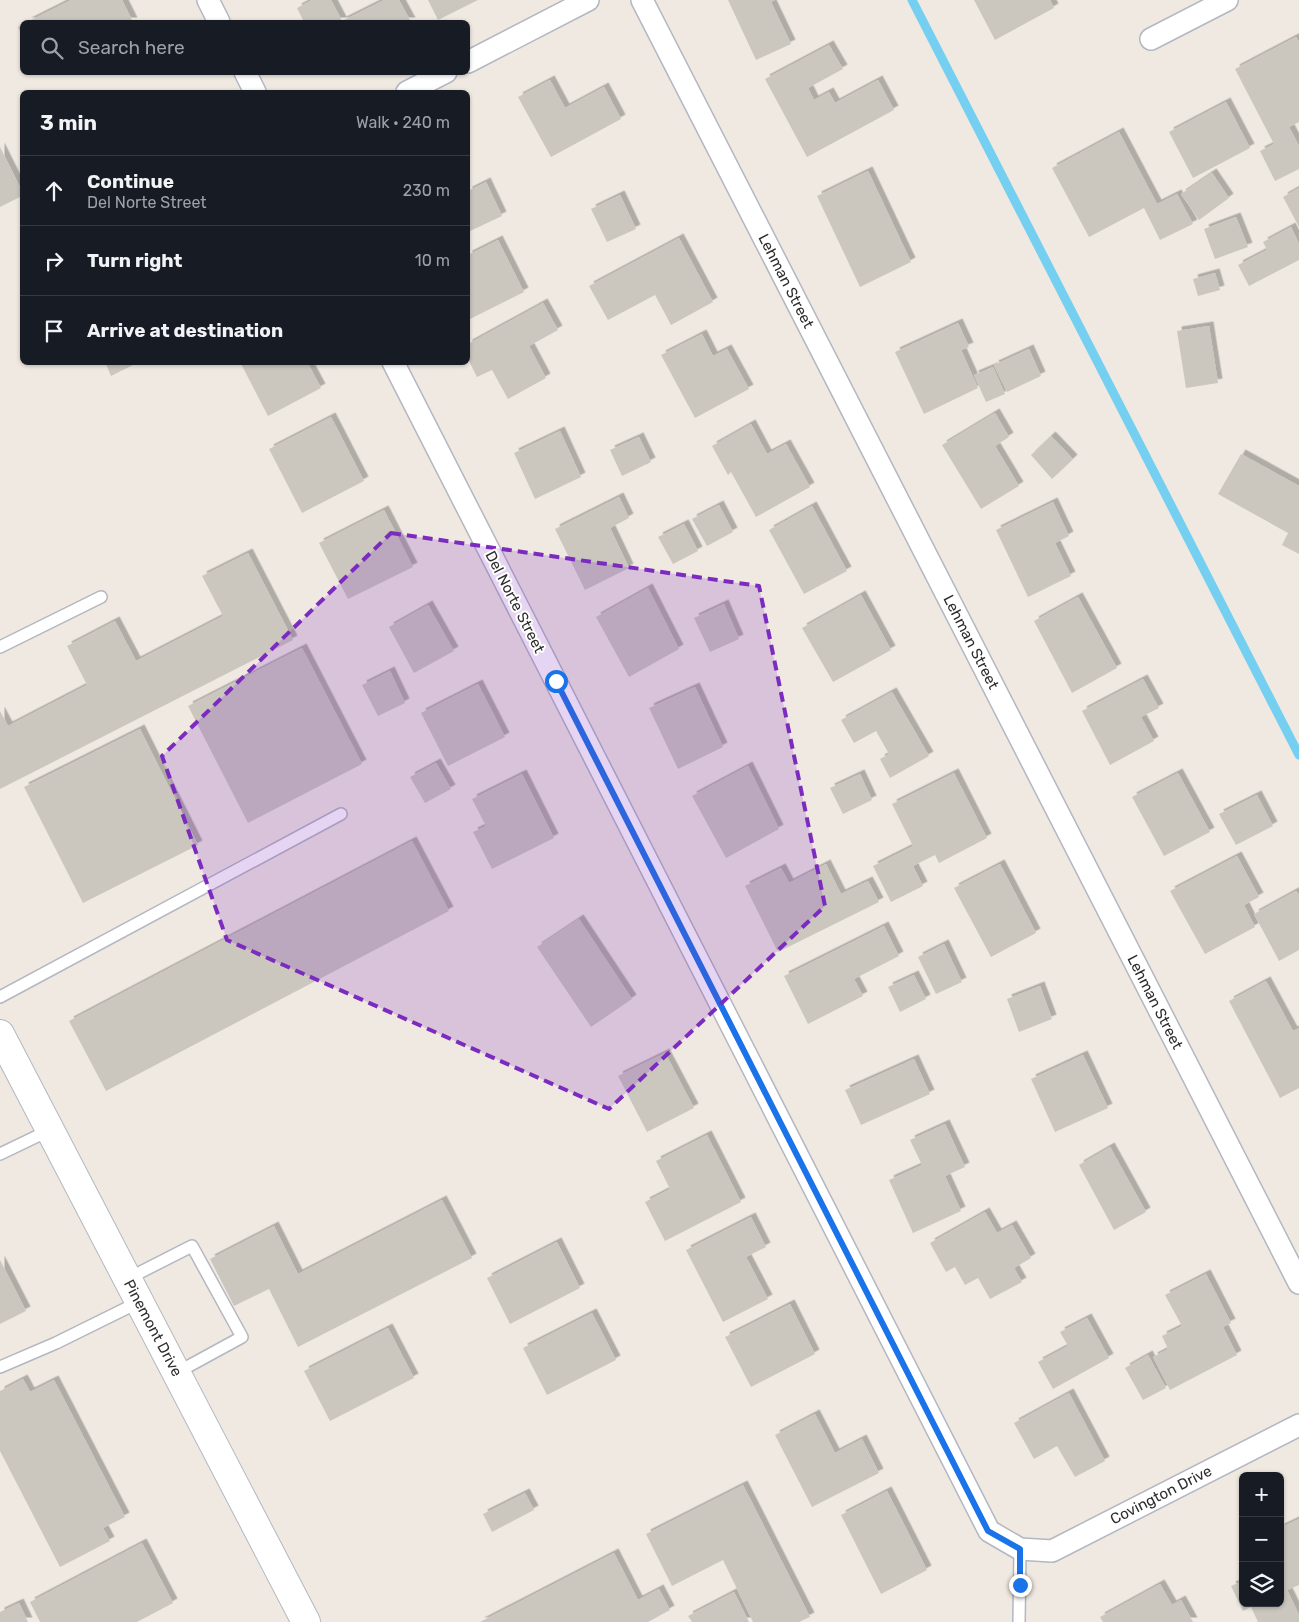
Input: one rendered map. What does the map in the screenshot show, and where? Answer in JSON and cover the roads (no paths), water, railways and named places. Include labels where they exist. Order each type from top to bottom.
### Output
[{"type":"main road","name":"Pinemont Drive","points":[[0,1034],[176,1373],[300,1620]]},
{"type":"street","points":[[208,0],[218,20]]},
{"type":"street","points":[[470,61],[588,0]]},
{"type":"street","name":"Lehman Street","points":[[642,0],[1299,1283]]},
{"type":"street","points":[[1151,39],[1227,0]]},
{"type":"street","points":[[246,75],[254,90]]},
{"type":"street","points":[[411,90],[440,75]]},
{"type":"street","name":"Del Norte Street","points":[[395,365],[988,1531],[1020,1549]]},
{"type":"street","name":"Covington Drive","points":[[1020,1549],[1052,1550],[1299,1426]]},
{"type":"lane","points":[[0,647],[101,597]]},
{"type":"lane","points":[[0,997],[341,814]]},
{"type":"lane","points":[[0,1154],[50,1130]]},
{"type":"lane","points":[[0,1367],[56,1343],[133,1290],[192,1246],[242,1337],[176,1373]]},
{"type":"lane","points":[[1019,1622],[1020,1549]]},
{"type":"waterway","points":[[912,0],[1299,755]]}]
